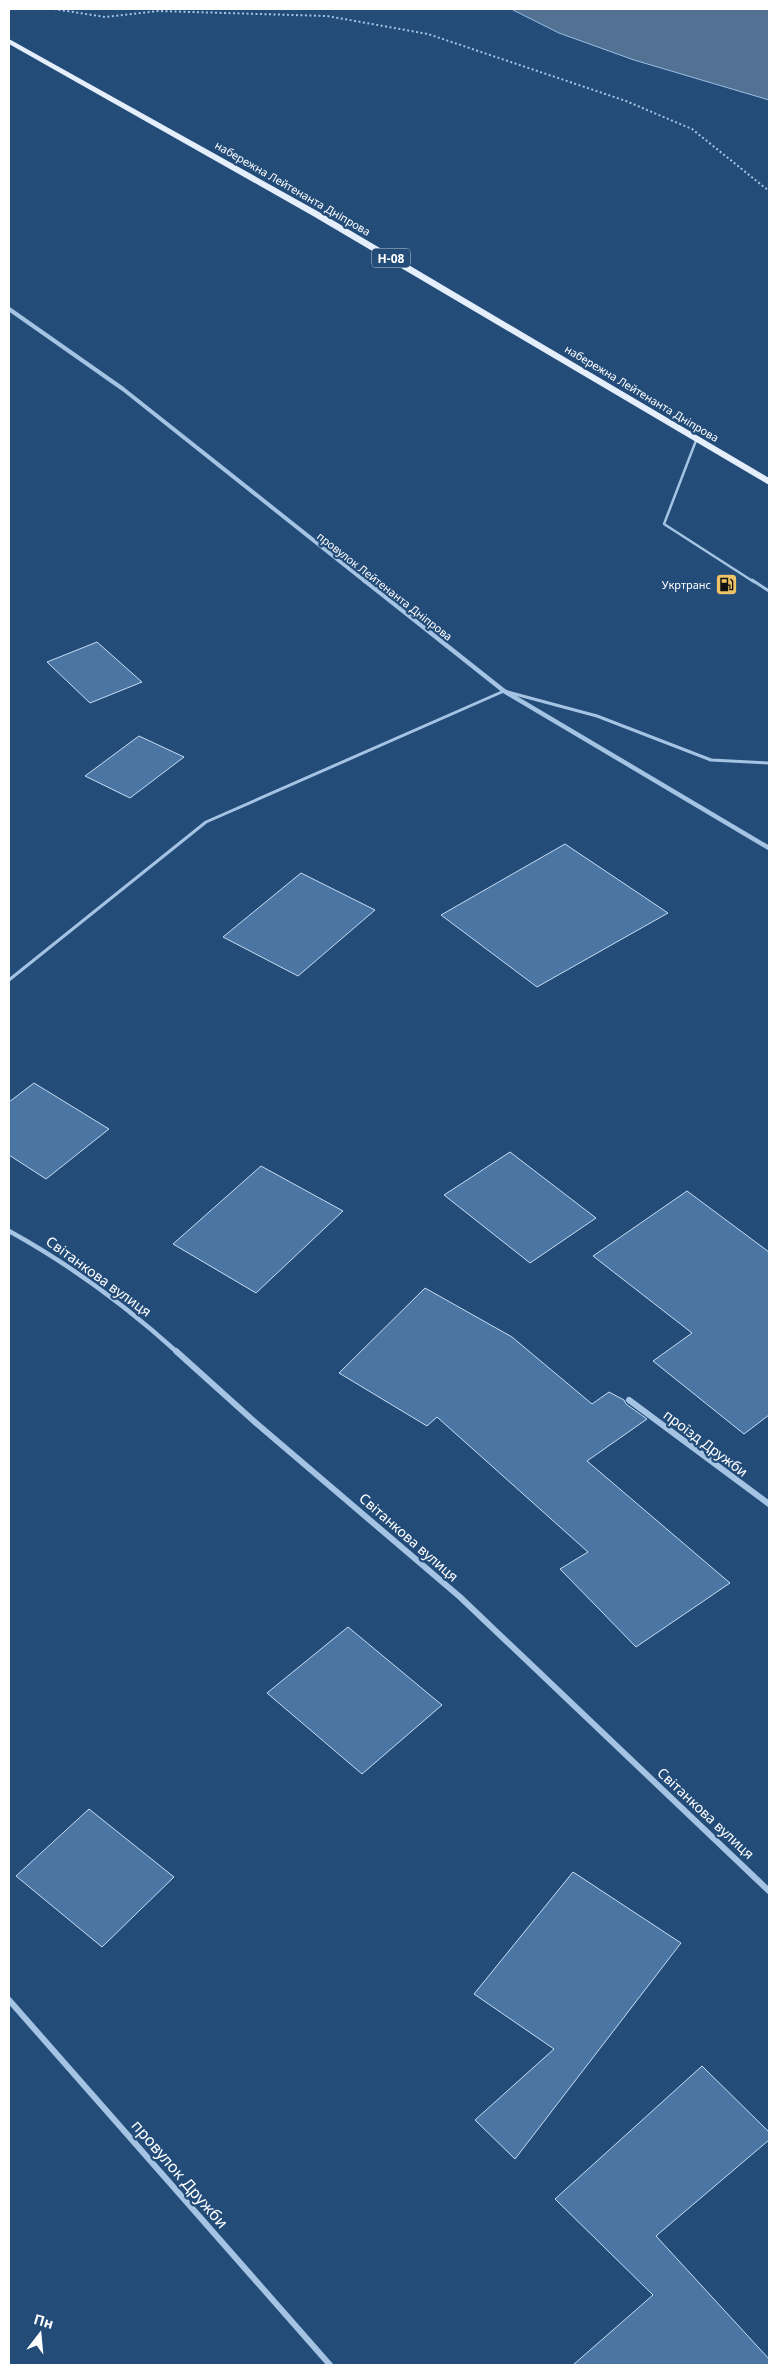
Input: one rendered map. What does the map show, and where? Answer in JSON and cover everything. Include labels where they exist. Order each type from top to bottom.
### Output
[{"type":"main road","name":"набережна Лейтенанта Дніпрова","points":[[9,41],[316,214],[769,482]]},
{"type":"street","name":"провулок Лейтенанта Дніпрова","points":[[9,309],[122,389],[504,691],[769,848]]},
{"type":"street","name":"Світанкова вулиця","points":[[9,1231],[40,1248],[140,1319],[256,1423],[460,1597],[769,1891]]},
{"type":"street","name":"проїзд Дружби","points":[[629,1400],[769,1504]]},
{"type":"street","name":"провулок Дружби","points":[[9,2000],[330,2365]]},
{"type":"lane","points":[[697,438],[664,524],[769,591]]},
{"type":"lane","points":[[9,980],[206,822],[504,691],[597,716],[711,760],[769,763]]},
{"type":"path","points":[[54,9],[105,17],[157,10],[327,16],[428,34],[626,101],[692,129],[769,191]]},
{"type":"water","points":[[511,9],[769,9],[769,100],[634,60],[559,33]]},
{"type":"building","points":[[97,642],[142,682],[90,703],[47,662]]},
{"type":"building","points":[[139,736],[184,757],[130,798],[85,776]]},
{"type":"building","points":[[565,844],[668,913],[537,987],[441,915]]},
{"type":"building","points":[[301,873],[375,910],[298,976],[223,937]]},
{"type":"building","points":[[34,1083],[109,1129],[46,1179],[9,1155],[9,1102]]},
{"type":"building","points":[[510,1152],[596,1218],[530,1263],[444,1195]]},
{"type":"building","points":[[261,1166],[343,1211],[256,1293],[173,1244]]},
{"type":"building","points":[[687,1191],[769,1252],[769,1415],[744,1434],[653,1361],[692,1333],[593,1256]]},
{"type":"building","points":[[425,1288],[512,1337],[592,1404],[609,1392],[624,1400],[626,1404],[647,1419],[587,1461],[730,1583],[636,1647],[560,1569],[588,1552],[437,1417],[427,1426],[339,1373]]},
{"type":"building","points":[[348,1627],[442,1705],[362,1774],[267,1693]]},
{"type":"building","points":[[89,1809],[174,1877],[102,1947],[16,1876]]},
{"type":"building","points":[[573,1872],[681,1943],[515,2159],[475,2120],[554,2049],[474,1994]]},
{"type":"building","points":[[702,2066],[769,2132],[769,2140],[656,2236],[769,2359],[769,2365],[573,2365],[653,2295],[555,2199]]},
{"type":"place","name":"Укртранс","points":[[727,584]]}]
